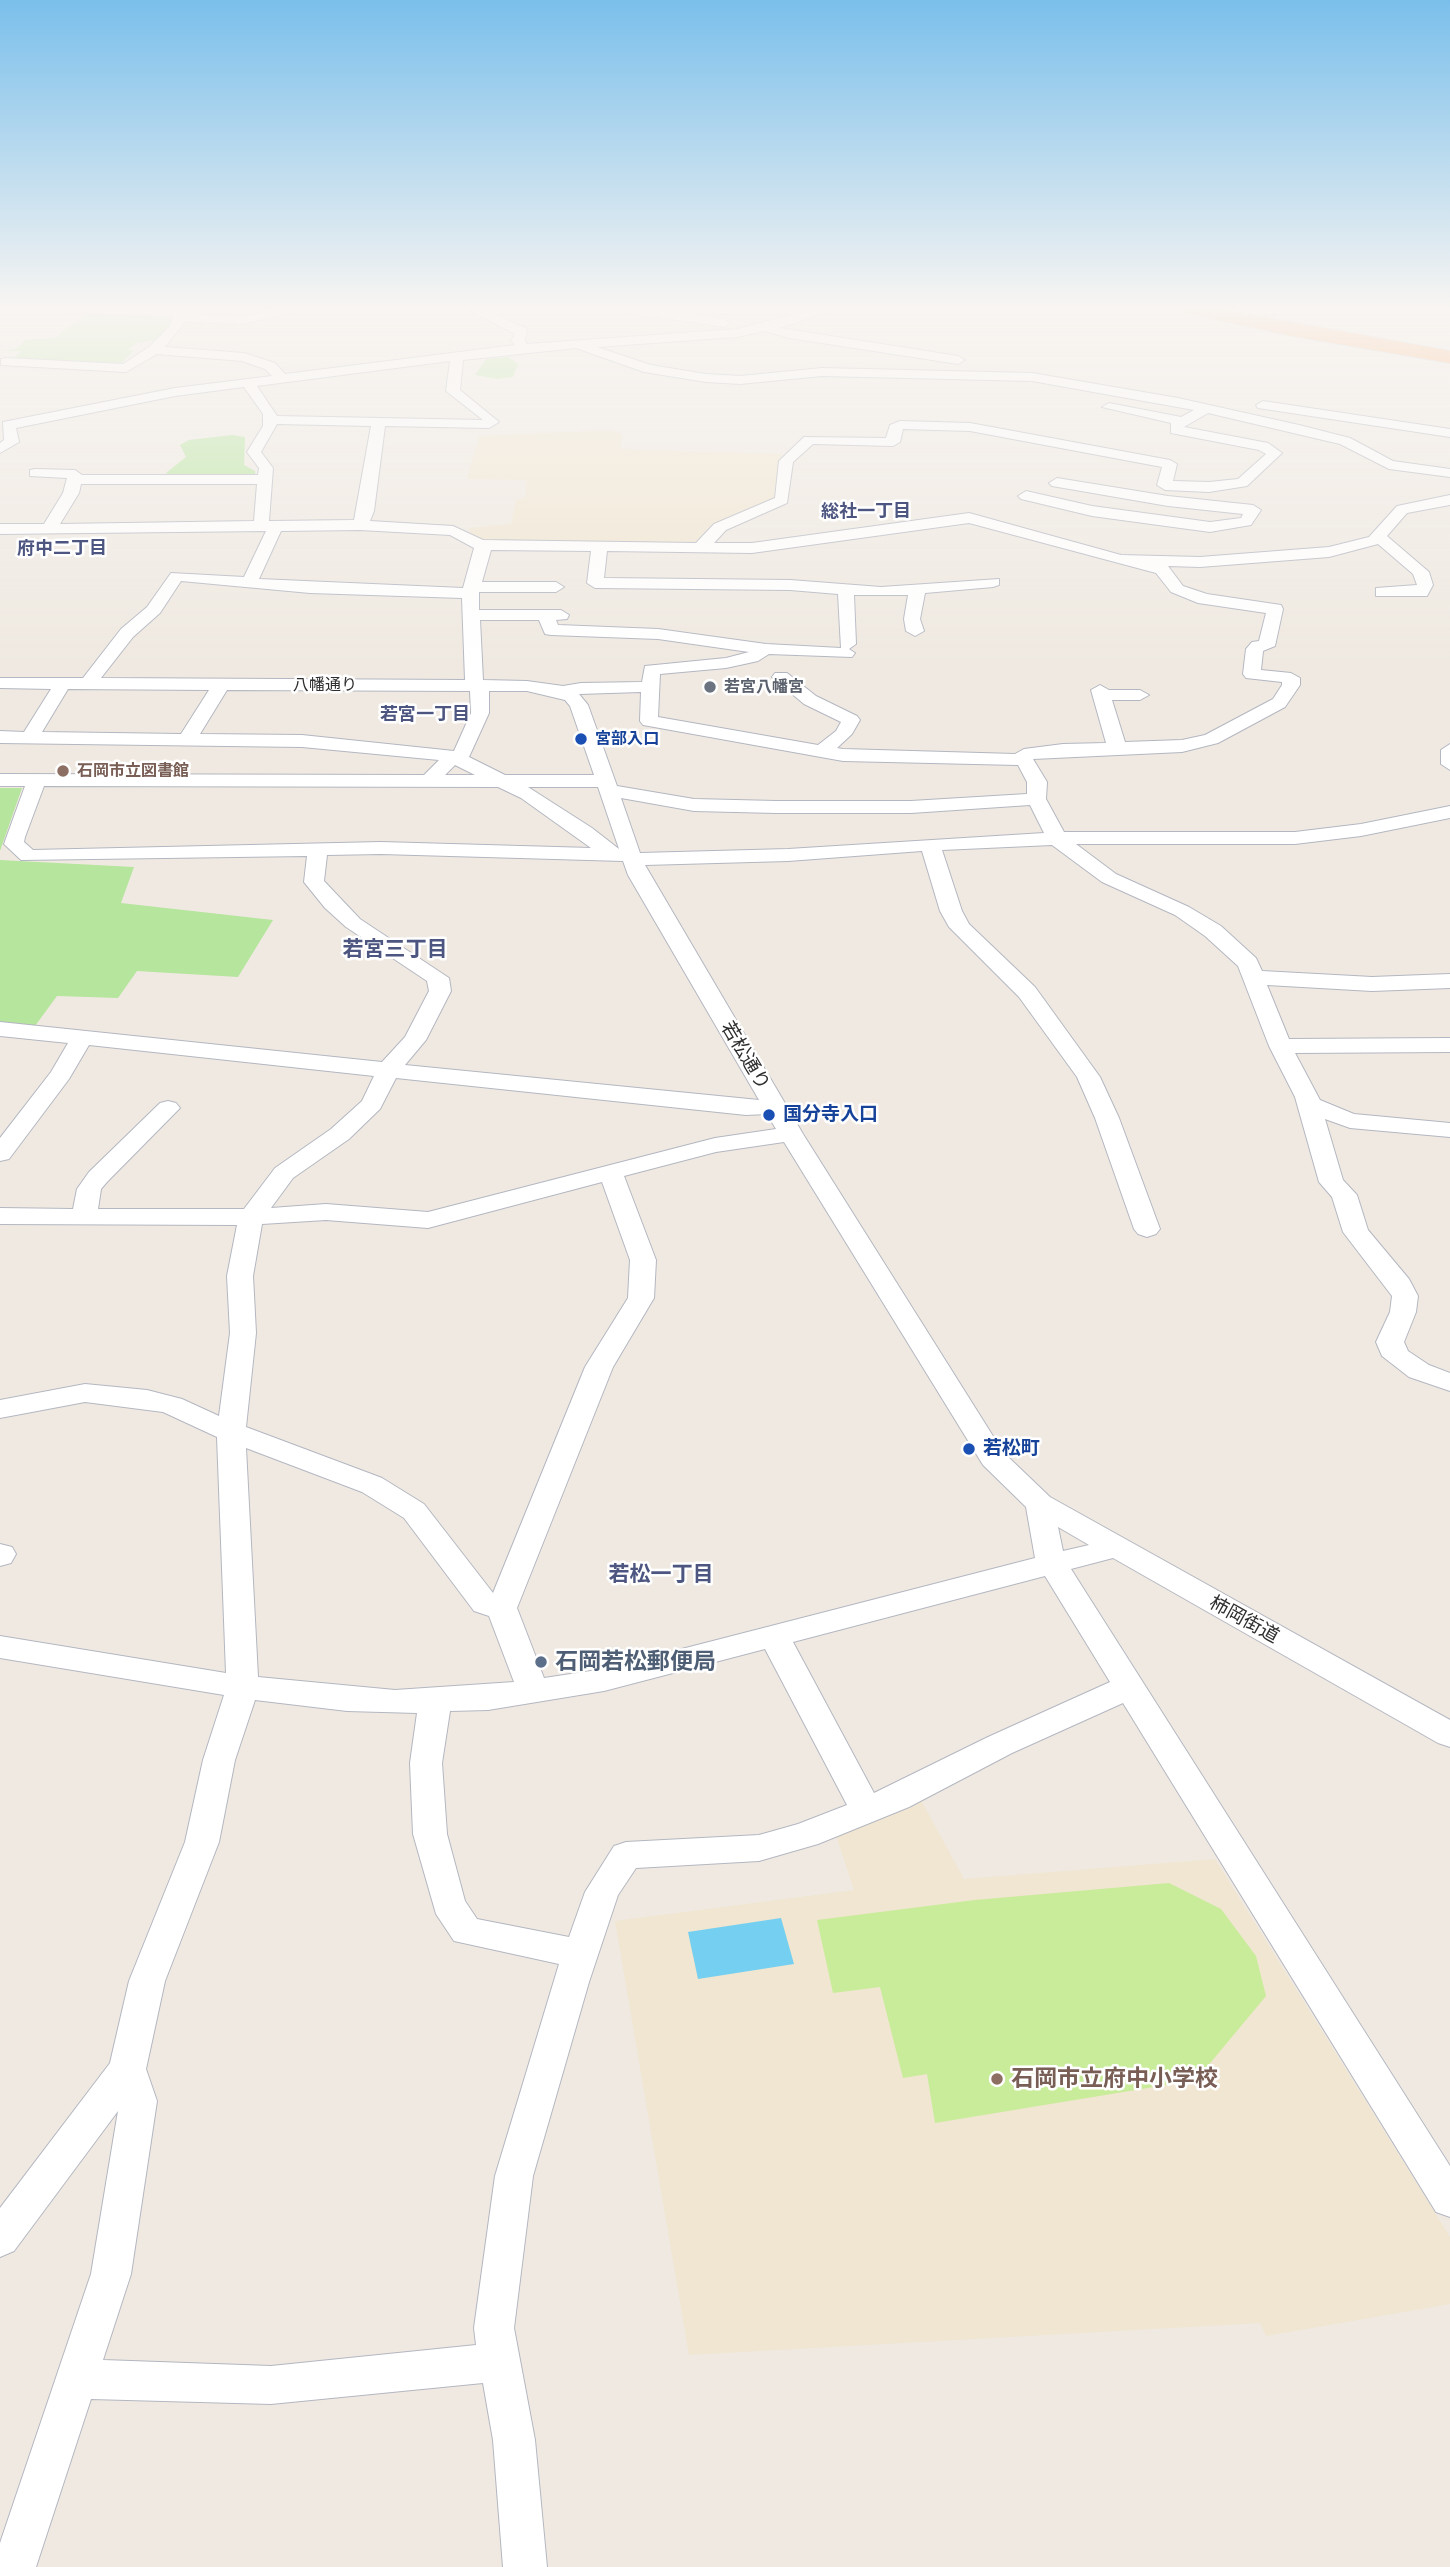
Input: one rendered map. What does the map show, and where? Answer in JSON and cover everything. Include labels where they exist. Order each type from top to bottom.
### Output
[{"type":"street","points":[[0,449],[12,442],[6,428]]},
{"type":"street","points":[[250,582],[269,525],[263,480],[266,468],[254,452],[267,428]]},
{"type":"street","points":[[315,436],[319,428]]},
{"type":"street","points":[[370,428],[485,434]]},
{"type":"street","points":[[378,429],[405,428]]},
{"type":"street","points":[[701,547],[720,527],[782,500],[786,461],[809,440],[893,442],[896,428]]},
{"type":"street","points":[[974,428],[1170,464],[1165,485],[1193,488],[1242,483],[1275,453],[1263,446],[1176,430],[1176,428]]},
{"type":"street","points":[[1290,428],[1345,441],[1389,466],[1450,473]]},
{"type":"street","points":[[1345,441],[1364,428]]},
{"type":"street","points":[[1417,428],[1450,433]]},
{"type":"street","points":[[360,525],[366,511],[378,429]]},
{"type":"street","points":[[35,473],[74,472],[71,493],[48,528]]},
{"type":"street","points":[[74,479],[263,480]]},
{"type":"street","points":[[995,524],[1022,508],[1053,502],[1093,511],[1210,527],[1246,522],[1253,510],[1057,483]]},
{"type":"street","points":[[1093,511],[1111,492]]},
{"type":"street","points":[[1120,560],[1168,563],[1304,556],[1329,552],[1380,537],[1402,509],[1450,500]]},
{"type":"street","points":[[480,545],[769,547],[818,536],[969,518],[1120,560],[1163,569],[1177,589],[1204,599],[1275,609],[1266,646],[1258,646],[1255,649],[1252,674],[1292,678],[1279,703],[1251,715],[1221,735],[1182,746],[1040,752],[1024,755],[1024,760],[1037,782],[1036,799],[1058,840],[1109,878],[1182,911],[1213,931],[1248,963],[1251,977],[1280,1046],[1309,1104],[1331,1182],[1345,1195],[1356,1232],[1400,1284],[1405,1296],[1403,1312],[1390,1342],[1396,1356],[1419,1370],[1450,1382]]},
{"type":"street","points":[[0,529],[360,525],[453,531],[480,545],[484,550],[471,590],[474,686],[480,689],[480,713],[461,755],[449,760],[429,781]]},
{"type":"street","points":[[1380,537],[1421,572],[1425,585],[1421,592],[1382,592]]},
{"type":"street","points":[[600,546],[595,583],[790,585],[846,590],[917,590],[993,582]]},
{"type":"street","points":[[88,683],[127,633],[154,609],[159,598],[177,576],[336,589],[471,590],[556,587]]},
{"type":"street","points":[[546,615],[551,630],[658,634],[766,649],[846,649],[846,590]]},
{"type":"street","points":[[915,631],[912,619],[917,590]]},
{"type":"street","points":[[472,615],[571,616]]},
{"type":"street","points":[[766,649],[752,657],[726,663],[651,670],[651,724],[763,739],[821,752],[1024,760]]},
{"type":"street","points":[[781,677],[810,700],[851,720],[844,734],[821,752]]},
{"type":"street","name":"八幡通り","points":[[0,683],[540,687],[562,692],[581,688],[649,687]]},
{"type":"street","points":[[63,683],[36,737],[15,837],[14,844],[28,856],[318,849],[499,849],[624,856],[788,855],[1160,835],[1295,838],[1361,831],[1450,812]]},
{"type":"street","points":[[188,738],[221,684]]},
{"type":"street","name":"若松通り","points":[[562,692],[571,696],[579,705],[606,786],[624,856],[791,1135],[977,1437],[1014,1481],[1040,1504]]},
{"type":"street","points":[[1117,747],[1101,692],[1140,695]]},
{"type":"street","points":[[0,737],[302,741],[457,758],[563,816],[624,856]]},
{"type":"street","points":[[1450,750],[1450,764]]},
{"type":"street","points":[[0,780],[503,781],[606,786],[694,805],[765,807],[901,807],[1036,799]]},
{"type":"street","points":[[931,846],[951,911],[960,928],[1027,992],[1088,1077],[1107,1118],[1147,1228]]},
{"type":"street","points":[[0,2239],[127,2069],[147,1981],[202,1842],[219,1760],[243,1687],[231,1432],[243,1333],[240,1276],[251,1216],[284,1173],[340,1134],[372,1104],[388,1070],[415,1040],[440,991],[438,978],[353,923],[332,905],[314,882],[318,849]]},
{"type":"street","points":[[1251,977],[1371,984],[1450,981]]},
{"type":"street","points":[[0,1029],[746,1108],[774,1105]]},
{"type":"street","points":[[0,1154],[61,1074],[82,1038]]},
{"type":"street","points":[[1280,1046],[1450,1045]]},
{"type":"street","points":[[1309,1104],[1350,1121],[1450,1130]]},
{"type":"street","points":[[84,1216],[89,1189],[98,1177],[168,1108]]},
{"type":"street","points":[[0,1216],[251,1216],[326,1212],[428,1220],[715,1146],[791,1135]]},
{"type":"street","points":[[534,1692],[502,1608],[599,1367],[641,1298],[643,1260],[611,1174]]},
{"type":"street","points":[[0,1409],[85,1393],[107,1393],[172,1405],[231,1432],[372,1485],[414,1511],[485,1604],[502,1608]]},
{"type":"street","points":[[1040,1504],[1045,1545],[1052,1563],[1450,2200]]},
{"type":"street","name":"柿岡街道","points":[[1040,1504],[1115,1548],[1448,1729]]},
{"type":"street","points":[[0,1647],[243,1687],[347,1699],[435,1702],[534,1692],[604,1680],[773,1634],[1115,1548]]},
{"type":"street","points":[[773,1634],[866,1809]]},
{"type":"street","points":[[525,2567],[514,2440],[494,2328],[514,2176],[580,1954],[602,1892],[626,1855],[714,1853],[759,1847],[806,1835],[897,1798],[1000,1745],[1128,1688]]},
{"type":"street","points":[[435,1702],[426,1763],[430,1834],[448,1904],[466,1931],[580,1954]]},
{"type":"street","points":[[15,2567],[111,2274],[138,2101],[127,2069]]},
{"type":"street","points":[[78,2379],[271,2385],[499,2362]]},
{"type":"shaded area","points":[[611,430],[622,434],[620,449],[782,454],[775,500],[697,544],[486,541],[470,533],[469,528],[511,524],[516,499],[525,499],[527,480],[467,479],[479,436]]},
{"type":"shaded area","name":"石岡市立府中小学校","points":[[917,1793],[964,1879],[1215,1859],[1450,2237],[1450,2304],[1266,2336],[1260,2323],[689,2355],[615,1921],[854,1890],[834,1829]]},
{"type":"green space","points":[[232,435],[245,437],[244,465],[255,471],[256,479],[174,478],[166,473],[186,457],[180,445],[189,440]]},
{"type":"green space","points":[[0,788],[22,788],[0,851]]},
{"type":"green space","points":[[0,860],[134,867],[121,903],[273,920],[238,977],[137,971],[118,998],[57,996],[35,1026],[0,1022]]},
{"type":"green space","points":[[1169,1883],[1221,1909],[1256,1956],[1266,1996],[1196,2080],[935,2123],[927,2074],[903,2078],[880,1987],[833,1993],[817,1920],[975,1900]]},
{"type":"water","points":[[781,1918],[794,1964],[698,1979],[688,1932]]},
{"type":"place","name":"若宮八幡宮","points":[[710,687]]},
{"type":"place","name":"宮部入口","points":[[581,739]]},
{"type":"place","name":"石岡市立図書館","points":[[63,771]]},
{"type":"place","name":"国分寺入口","points":[[769,1115]]},
{"type":"place","name":"若松町","points":[[969,1449]]},
{"type":"place","name":"石岡若松郵便局","points":[[541,1662]]},
{"type":"place","name":"石岡市立府中小学校","points":[[997,2079]]},
{"type":"district","name":"総社一丁目","points":[[866,512]]},
{"type":"district","name":"府中二丁目","points":[[62,549]]},
{"type":"district","name":"若宮一丁目","points":[[425,715]]},
{"type":"district","name":"若宮三丁目","points":[[395,950]]},
{"type":"district","name":"若松一丁目","points":[[661,1575]]}]
